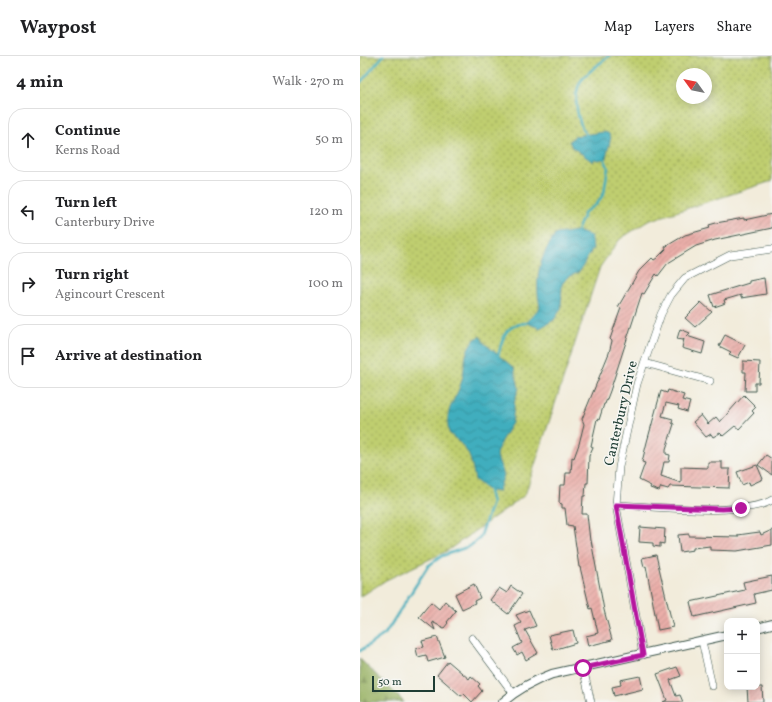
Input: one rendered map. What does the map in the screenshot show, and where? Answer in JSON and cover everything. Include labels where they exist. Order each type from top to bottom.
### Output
[{"type":"street","name":"Canterbury Drive","points":[[643,655],[616,505],[619,467],[637,384],[661,314],[671,295],[684,278],[730,255],[772,249]]},
{"type":"street","points":[[644,363],[710,381]]},
{"type":"street","points":[[616,505],[722,509],[741,508],[772,500]]},
{"type":"street","points":[[760,627],[772,624]]},
{"type":"street","points":[[503,702],[513,693],[531,682],[552,674],[643,655],[724,636]]},
{"type":"street","points":[[472,638],[513,693]]},
{"type":"street","points":[[702,641],[712,686]]},
{"type":"street","points":[[583,668],[591,702]]},
{"type":"green space","points":[[360,56],[772,56],[772,181],[648,221],[620,239],[600,267],[525,495],[447,551],[386,580],[360,597]]},
{"type":"green space","points":[[360,659],[404,702],[360,702]]},
{"type":"water","points":[[603,132],[608,133],[611,137],[606,158],[599,160],[594,159],[593,162],[572,147],[569,141],[575,136]]},
{"type":"water","points":[[577,231],[591,236],[593,248],[580,271],[567,278],[562,284],[561,309],[554,320],[540,328],[526,323],[540,307],[538,297],[538,278],[539,269],[545,251],[556,234]]},
{"type":"water","points":[[480,336],[484,343],[514,368],[519,388],[515,399],[512,423],[501,441],[496,454],[504,475],[498,492],[489,491],[475,480],[472,464],[468,454],[461,444],[449,433],[449,410],[460,387],[466,355],[471,344]]},
{"type":"building","points":[[772,214],[772,228],[715,240],[696,246],[668,263],[658,276],[656,274],[644,294],[642,293],[610,391],[599,420],[597,419],[591,446],[593,447],[589,456],[588,483],[586,483],[585,496],[583,496],[582,514],[587,514],[590,541],[591,540],[604,610],[612,640],[588,646],[586,636],[598,633],[579,567],[573,526],[567,525],[565,508],[562,508],[562,504],[559,503],[560,485],[565,485],[566,473],[571,473],[572,457],[574,458],[584,424],[582,419],[609,353],[612,341],[610,339],[621,308],[618,307],[639,271],[652,258],[654,260],[657,258],[666,249],[665,247],[685,235],[710,228],[709,225]]},
{"type":"building","points":[[764,278],[766,294],[741,298],[741,295],[724,300],[725,303],[714,307],[710,295],[749,283],[749,281]]},
{"type":"building","points":[[701,302],[712,312],[695,327],[685,318]]},
{"type":"building","points":[[680,329],[690,333],[687,336],[705,342],[702,354],[682,348],[684,339],[677,339]]},
{"type":"building","points":[[725,335],[745,345],[738,358],[729,354],[731,352],[719,346]]},
{"type":"building","points":[[743,361],[760,362],[759,383],[755,383],[755,391],[745,391],[746,372],[743,372]]},
{"type":"building","points":[[668,390],[684,395],[682,400],[690,402],[687,412],[678,409],[679,406],[666,403],[662,416],[673,419],[672,423],[674,424],[666,449],[666,454],[670,455],[669,462],[664,462],[661,476],[681,483],[681,467],[708,468],[708,462],[722,462],[722,469],[730,469],[729,488],[670,486],[668,489],[661,487],[659,491],[650,488],[651,486],[639,480],[645,463],[642,462],[661,391],[667,393]]},
{"type":"building","points":[[744,395],[756,407],[752,411],[754,413],[739,429],[735,426],[723,436],[720,433],[713,437],[711,434],[706,437],[693,422],[701,415],[708,424],[716,417],[720,422]]},
{"type":"building","points":[[766,455],[772,459],[772,475],[758,465]]},
{"type":"building","points":[[757,465],[763,479],[750,485],[749,482],[742,485],[737,472]]},
{"type":"building","points":[[640,527],[665,529],[664,544],[660,543],[660,547],[653,546],[653,543],[639,542]]},
{"type":"building","points":[[772,530],[772,545],[737,551],[710,550],[710,546],[693,548],[693,550],[680,552],[678,535],[689,534],[689,536],[738,537],[738,535],[760,532],[761,535]]},
{"type":"building","points":[[656,555],[673,627],[658,630],[646,566],[644,567],[642,558]]},
{"type":"building","points":[[772,576],[772,590],[754,594],[756,603],[694,617],[690,602],[745,590],[743,582]]},
{"type":"building","points":[[474,584],[480,598],[474,601],[475,603],[462,609],[455,594]]},
{"type":"building","points":[[511,586],[522,594],[508,614],[490,600],[499,588],[507,593]]},
{"type":"building","points":[[445,601],[456,611],[444,628],[432,622],[435,630],[419,617],[431,602],[439,609]]},
{"type":"building","points":[[529,610],[536,626],[525,630],[538,653],[526,660],[522,652],[517,655],[513,648],[522,643],[515,626],[521,623],[516,615]]},
{"type":"building","points":[[573,630],[576,643],[553,650],[549,635]]},
{"type":"building","points":[[437,637],[445,657],[428,662],[426,655],[418,657],[416,649],[424,647],[422,641]]},
{"type":"building","points":[[448,661],[469,679],[471,676],[480,684],[478,686],[482,691],[472,702],[464,694],[461,696],[437,675]]},
{"type":"building","points":[[677,667],[681,676],[670,680],[676,696],[680,695],[683,702],[663,702],[667,700],[657,674]]},
{"type":"building","points":[[640,676],[643,689],[614,696],[612,687],[621,685],[620,680]]},
{"type":"building","points":[[760,687],[762,687],[763,702],[748,702],[747,690],[760,690]]},
{"type":"waterway","points":[[360,83],[383,56]]},
{"type":"waterway","points":[[588,137],[581,125],[577,109],[576,101],[578,87],[587,74],[609,56]]},
{"type":"waterway","points":[[577,231],[585,212],[597,204],[604,193],[608,167],[603,156]]},
{"type":"waterway","points":[[498,356],[503,338],[509,329],[513,326],[526,323]]},
{"type":"waterway","points":[[360,651],[385,634],[428,566],[442,556],[470,546],[480,538],[492,503],[489,491]]},
{"type":"route","points":[[583,668],[600,663],[643,655],[629,585],[616,505],[722,509],[741,508]]}]
